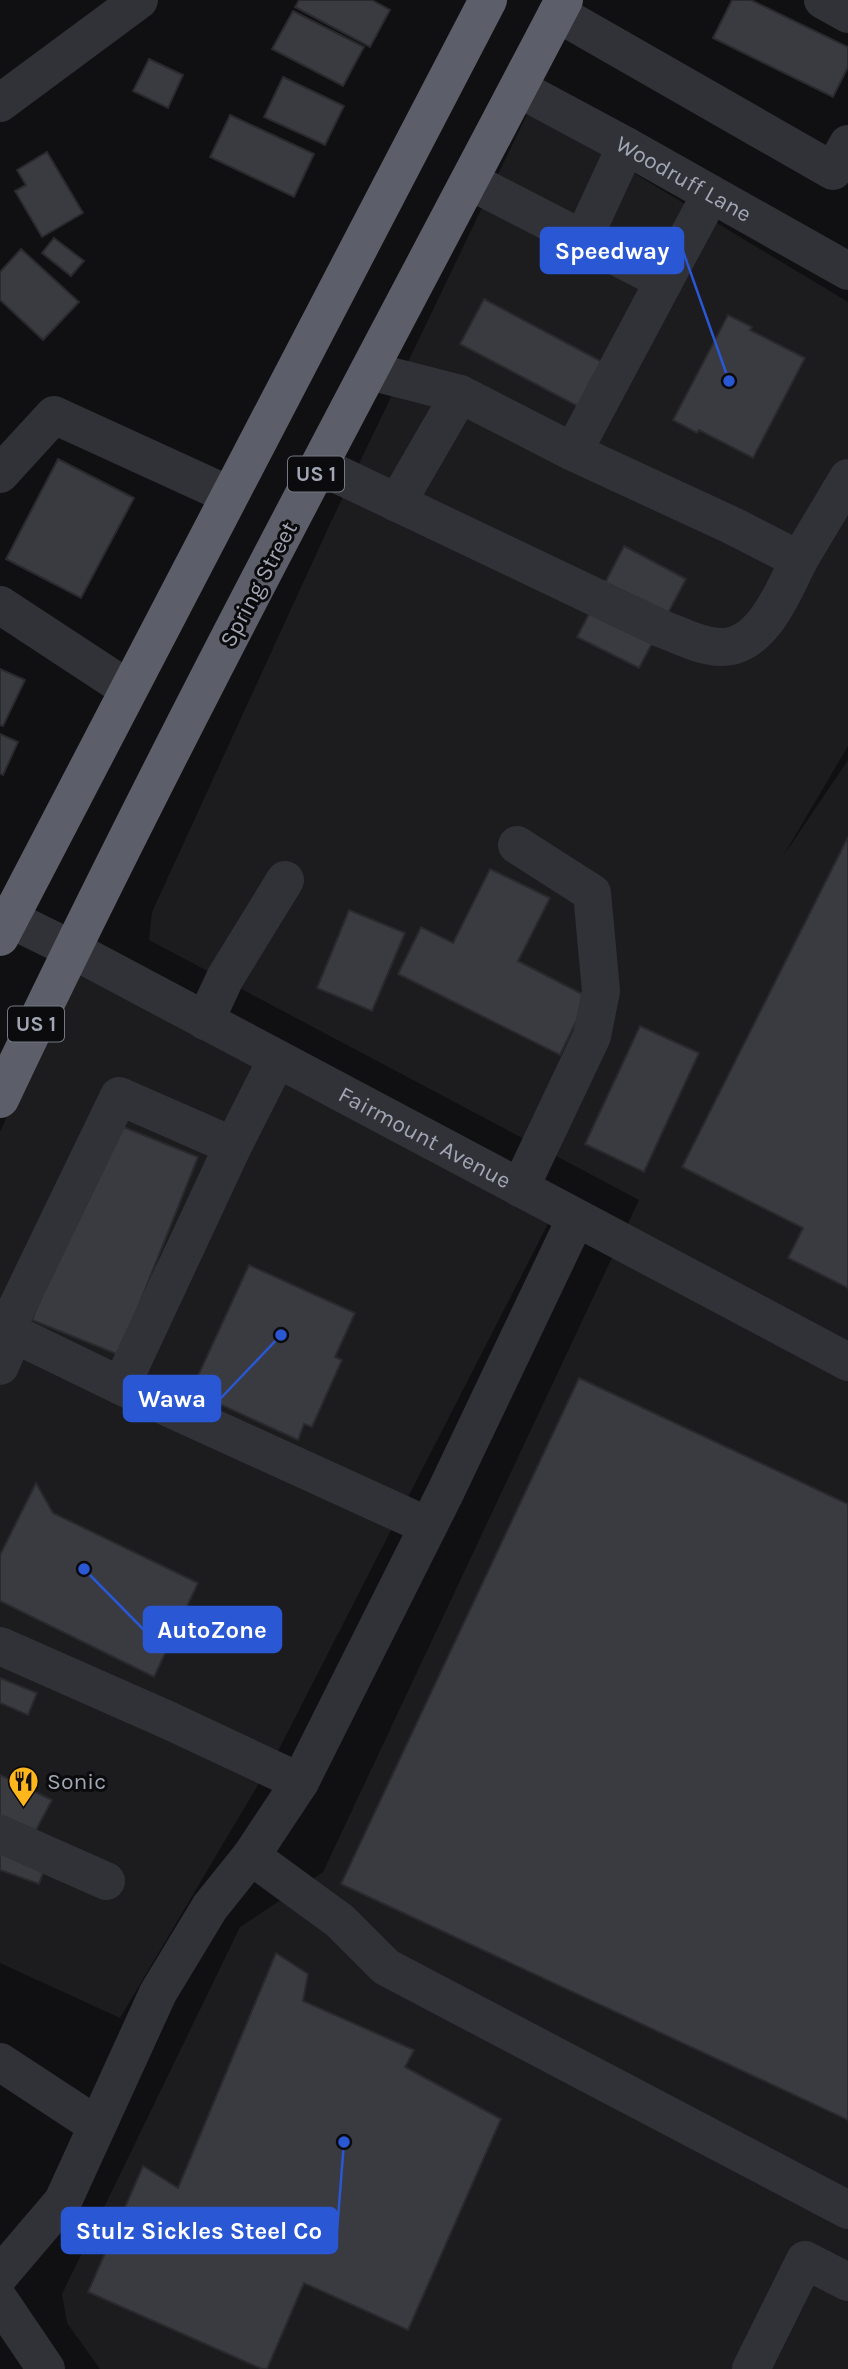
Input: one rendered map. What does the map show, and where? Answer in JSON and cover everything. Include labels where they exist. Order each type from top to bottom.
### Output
[{"type":"highway","points":[[3,923],[488,0]]},
{"type":"highway","name":"Spring Street","points":[[0,1099],[187,718],[561,7]]},
{"type":"street","points":[[0,103],[139,0]]},
{"type":"street","points":[[823,0],[848,13]]},
{"type":"street","points":[[561,7],[834,171],[848,144]]},
{"type":"street","name":"Woodruff Lane","points":[[518,88],[848,271]]},
{"type":"street","points":[[583,239],[626,146]]},
{"type":"street","points":[[470,181],[664,281]]},
{"type":"street","points":[[573,452],[711,194]]},
{"type":"street","points":[[370,372],[460,394],[573,452],[733,526],[799,560]]},
{"type":"street","points":[[397,503],[460,394]]},
{"type":"street","points":[[0,474],[54,415],[229,495]]},
{"type":"street","points":[[320,466],[660,628],[699,642],[724,647],[742,642],[765,625],[799,560],[848,478]]},
{"type":"street","points":[[0,605],[128,689]]},
{"type":"street","points":[[517,845],[592,893],[601,991],[592,1036],[520,1188]]},
{"type":"street","points":[[205,1021],[225,978],[285,880]]},
{"type":"street","name":"Fairmount Avenue","points":[[3,923],[71,950],[848,1362]]},
{"type":"street","points":[[121,1386],[233,1146],[277,1059]]},
{"type":"street","points":[[233,1146],[119,1096],[6,1330],[7,1350],[121,1386],[428,1526]]},
{"type":"street","points":[[0,2276],[63,2201],[158,1993],[210,1907],[251,1856],[300,1782],[428,1526],[576,1217]]},
{"type":"street","points":[[0,1646],[300,1782]]},
{"type":"street","points":[[0,1834],[106,1881]]},
{"type":"street","points":[[251,1856],[340,1921],[386,1967],[848,2210]]},
{"type":"street","points":[[0,2062],[96,2125]]},
{"type":"street","points":[[751,2369],[805,2260],[848,2282]]},
{"type":"street","points":[[0,2301],[46,2369]]},
{"type":"shaded area","points":[[529,110],[848,302],[848,746],[782,858],[848,760],[848,2369],[100,2369],[67,2323],[62,2294],[240,1927],[323,1872],[639,1200],[149,940],[152,912],[330,524]]},
{"type":"shaded area","points":[[75,962],[552,1216],[278,1751],[120,2018],[0,1963],[0,1132]]},
{"type":"building","points":[[299,0],[372,0],[390,10],[370,47],[295,7]]},
{"type":"building","points":[[732,0],[751,0],[848,47],[848,67],[833,97],[713,38]]},
{"type":"building","points":[[293,11],[364,47],[343,86],[272,49]]},
{"type":"building","points":[[149,59],[183,75],[168,108],[133,91]]},
{"type":"building","points":[[283,77],[344,106],[325,145],[264,117]]},
{"type":"building","points":[[230,115],[314,154],[294,197],[210,157]]},
{"type":"building","points":[[47,152],[83,213],[42,237],[15,191],[26,185],[17,170]]},
{"type":"building","points":[[54,238],[84,261],[71,276],[42,253]]},
{"type":"building","points":[[21,249],[79,302],[43,340],[0,300],[0,272]]},
{"type":"building","points":[[484,299],[606,364],[583,409],[460,344]]},
{"type":"building","points":[[728,315],[752,327],[750,330],[805,358],[753,458],[699,430],[697,433],[673,420]]},
{"type":"building","points":[[58,459],[134,498],[81,598],[6,559]]},
{"type":"building","points":[[624,546],[686,579],[639,668],[577,637]]},
{"type":"building","points":[[0,669],[25,680],[3,726],[0,725]]},
{"type":"building","points":[[0,734],[18,742],[3,775],[0,773]]},
{"type":"building","points":[[848,837],[848,1288],[788,1258],[803,1228],[682,1167]]},
{"type":"building","points":[[490,869],[550,898],[518,961],[588,997],[560,1055],[398,974],[421,927],[453,943]]},
{"type":"building","points":[[349,910],[405,933],[372,1011],[317,988]]},
{"type":"building","points":[[640,1026],[699,1053],[644,1172],[585,1144]]},
{"type":"building","points":[[111,1122],[198,1157],[119,1355],[32,1320]]},
{"type":"building","points":[[249,1265],[355,1313],[335,1357],[342,1360],[312,1427],[304,1424],[298,1440],[191,1391]]},
{"type":"building","points":[[579,1378],[848,1504],[848,2120],[341,1884]]},
{"type":"building","points":[[36,1483],[53,1513],[198,1583],[154,1677],[0,1601],[0,1555]]},
{"type":"building","points":[[0,1678],[37,1693],[28,1715],[0,1703]]},
{"type":"building","name":"Sonic","points":[[0,1775],[52,1800],[35,1832],[0,1816]]},
{"type":"building","points":[[0,1844],[47,1861],[39,1884],[0,1870]]},
{"type":"building","points":[[276,1953],[308,1974],[303,2001],[414,2050],[405,2067],[501,2119],[408,2330],[304,2283],[267,2369],[262,2369],[88,2292],[143,2166],[178,2188]]},
{"type":"place","name":"Speedway","points":[[729,381]]},
{"type":"place","name":"Wawa","points":[[281,1335]]},
{"type":"place","name":"AutoZone","points":[[84,1569]]},
{"type":"place","name":"Sonic","points":[[24,1808]]},
{"type":"place","name":"Stulz Sickles Steel Co","points":[[344,2142]]}]
